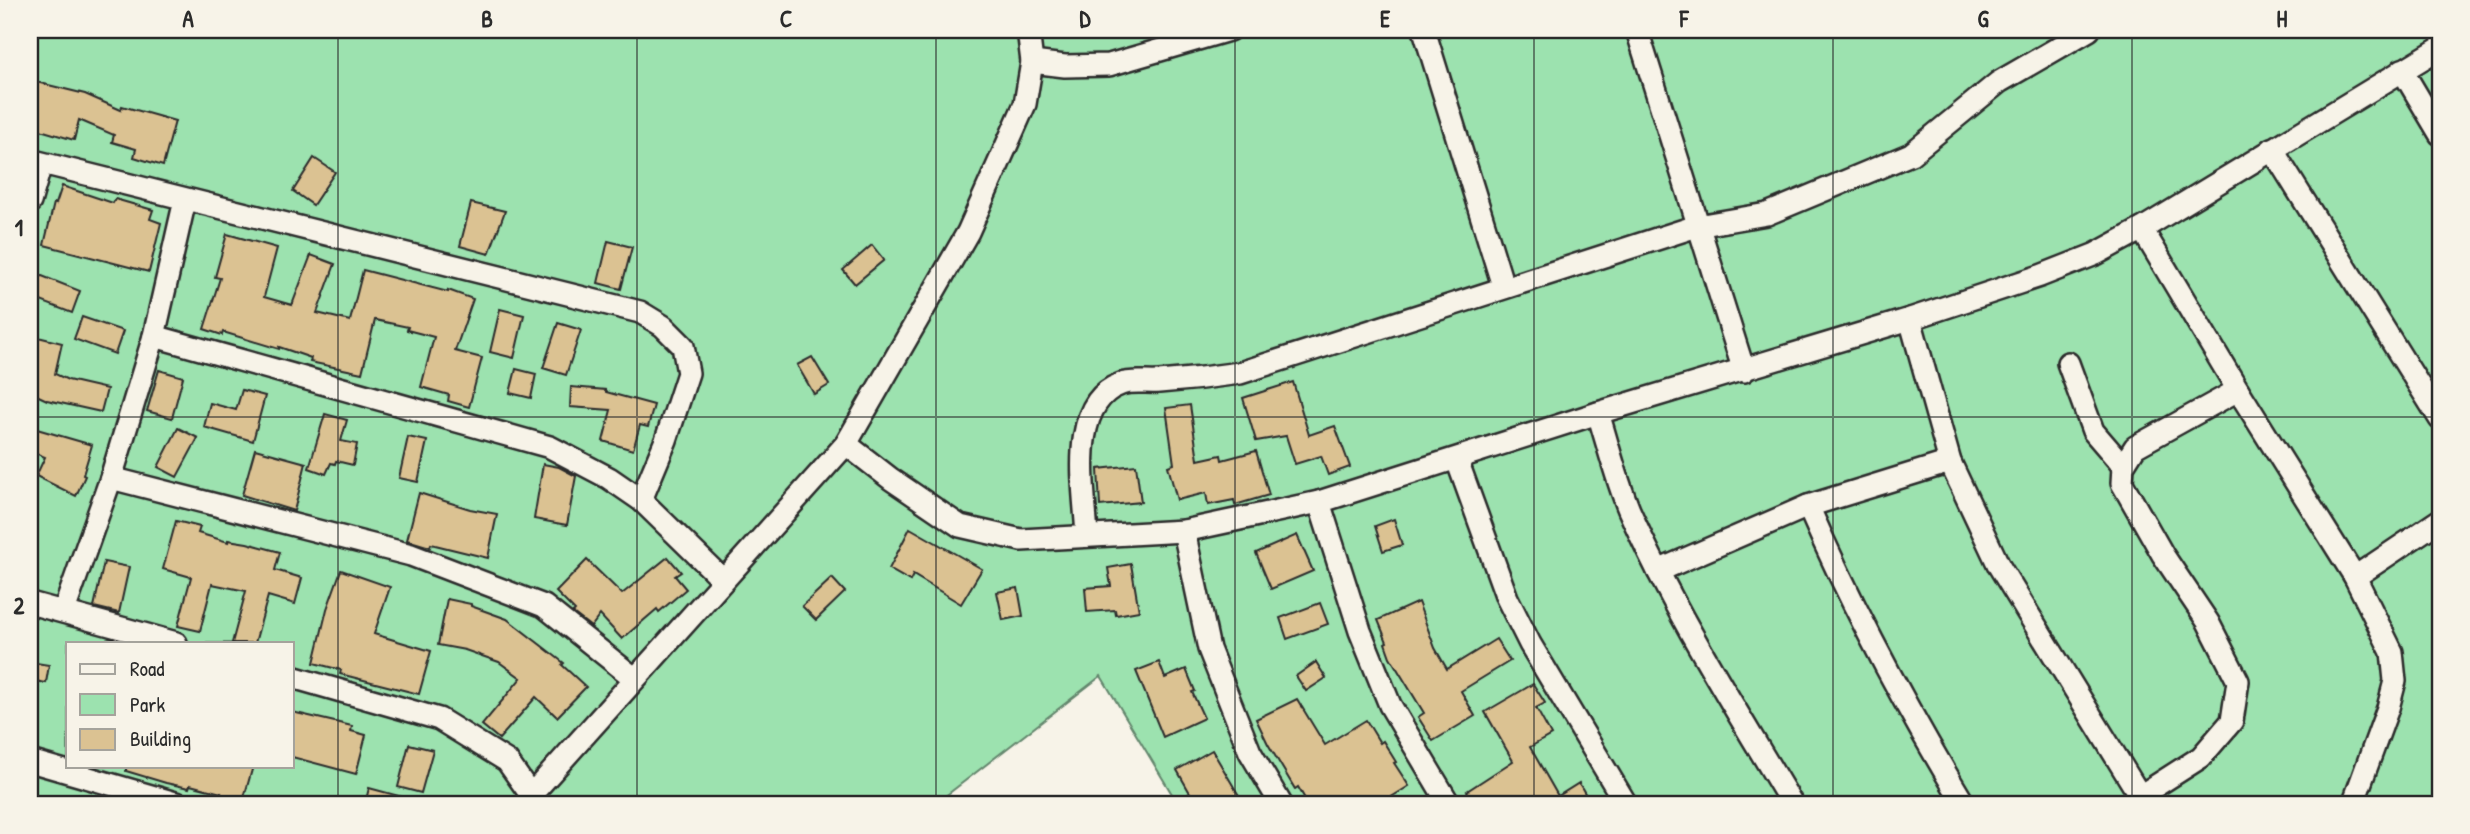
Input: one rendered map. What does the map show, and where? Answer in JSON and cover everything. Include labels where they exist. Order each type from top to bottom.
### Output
[{"type":"street","points":[[294,678],[439,719],[507,761],[529,800],[634,678],[846,444],[968,232],[1026,104],[1032,62],[1028,30]]},
{"type":"street","points":[[1032,62],[1065,66],[1109,65],[1229,30]]},
{"type":"street","points":[[1423,30],[1503,286]]},
{"type":"street","points":[[1637,30],[1744,371]]},
{"type":"street","points":[[1087,536],[1083,437],[1089,415],[1104,392],[1123,382],[1195,380],[1240,373],[1503,286],[1697,226],[1767,214],[1911,154],[1999,82],[2089,30]]},
{"type":"street","points":[[846,444],[891,480],[960,526],[1021,540],[1184,531],[1319,502],[1598,413],[1910,319],[2085,259],[2142,229],[2440,48]]},
{"type":"street","points":[[2402,70],[2440,134]]},
{"type":"street","points":[[2272,149],[2440,419]]},
{"type":"street","points":[[30,202],[35,162],[640,312],[663,326],[683,346],[688,373],[666,440],[641,500]]},
{"type":"street","points":[[64,611],[111,478],[154,336],[185,200]]},
{"type":"street","points":[[2142,229],[2238,390],[2355,576],[2392,652],[2395,681],[2388,708],[2353,804]]},
{"type":"street","points":[[1910,319],[1950,462],[1999,566],[2142,800],[2201,757],[2232,721],[2238,681],[2208,622],[2162,555],[2122,483],[2123,466],[2135,447],[2238,390]]},
{"type":"street","points":[[154,336],[550,447],[608,478],[641,500],[723,580]]},
{"type":"street","points":[[2068,363],[2093,431],[2123,466]]},
{"type":"street","points":[[1598,413],[1628,507],[1658,571],[1718,680],[1792,804]]},
{"type":"street","points":[[1457,460],[1507,597],[1530,644],[1626,804]]},
{"type":"street","points":[[1658,571],[1808,506],[1950,462]]},
{"type":"street","points":[[111,478],[411,555],[532,601],[544,606],[634,678]]},
{"type":"street","points":[[1319,502],[1360,631],[1390,705],[1449,804]]},
{"type":"street","points":[[1808,506],[1843,586],[1932,751],[1964,804]]},
{"type":"street","points":[[2355,576],[2440,520]]},
{"type":"street","points":[[1184,531],[1209,649],[1250,752],[1281,804]]},
{"type":"street","points":[[30,603],[172,642]]},
{"type":"street","points":[[30,761],[179,804]]},
{"type":"green space","points":[[30,30],[2440,30],[2440,804],[1178,804],[1101,676],[935,804],[30,804]]},
{"type":"building","points":[[36,82],[85,94],[121,110],[122,106],[175,121],[163,166],[134,157],[136,149],[112,142],[114,135],[79,120],[74,140],[30,127],[30,103]]},
{"type":"building","points":[[314,158],[335,172],[313,205],[293,191]]},
{"type":"building","points":[[62,186],[113,203],[115,199],[153,210],[150,219],[161,223],[149,272],[44,245],[54,203],[56,204]]},
{"type":"building","points":[[471,203],[505,211],[489,254],[460,246]]},
{"type":"building","points":[[227,234],[277,248],[264,297],[292,305],[311,255],[335,264],[317,313],[350,321],[363,270],[448,290],[473,299],[455,351],[482,358],[469,407],[448,401],[449,395],[421,387],[434,337],[407,330],[408,327],[375,320],[362,373],[310,362],[311,358],[279,347],[204,329],[220,278],[215,277]]},
{"type":"building","points":[[608,241],[632,247],[621,289],[598,283]]},
{"type":"building","points":[[872,245],[884,260],[855,284],[843,270]]},
{"type":"building","points":[[37,274],[80,291],[72,313],[30,297]]},
{"type":"building","points":[[500,309],[524,315],[514,358],[490,352]]},
{"type":"building","points":[[82,317],[123,331],[115,354],[74,339]]},
{"type":"building","points":[[558,323],[581,330],[566,375],[543,368]]},
{"type":"building","points":[[30,335],[62,343],[55,374],[68,380],[107,389],[101,412],[47,400],[30,392]]},
{"type":"building","points":[[812,357],[829,385],[814,394],[797,365]]},
{"type":"building","points":[[516,369],[536,374],[531,398],[510,393]]},
{"type":"building","points":[[159,370],[183,377],[172,418],[147,411]]},
{"type":"building","points":[[1293,382],[1309,435],[1335,426],[1350,467],[1328,475],[1321,456],[1295,464],[1286,436],[1256,441],[1243,398]]},
{"type":"building","points":[[571,387],[606,390],[654,405],[648,427],[640,425],[633,450],[603,441],[611,410],[570,407]]},
{"type":"building","points":[[242,390],[265,396],[253,441],[204,427],[210,403],[236,410]]},
{"type":"building","points":[[1190,405],[1198,460],[1221,455],[1222,460],[1256,451],[1269,495],[1235,505],[1234,500],[1208,505],[1206,493],[1177,500],[1168,466],[1174,464],[1166,408]]},
{"type":"building","points":[[325,414],[347,420],[341,441],[357,444],[353,465],[336,461],[335,464],[331,463],[326,474],[309,468]]},
{"type":"building","points":[[30,427],[92,445],[83,475],[85,476],[76,496],[36,476],[45,457],[30,451]]},
{"type":"building","points":[[178,428],[198,438],[177,477],[158,467]]},
{"type":"building","points":[[408,437],[427,441],[418,482],[399,478]]},
{"type":"building","points":[[255,449],[306,463],[294,511],[242,495]]},
{"type":"building","points":[[543,464],[559,467],[576,476],[567,525],[534,519]]},
{"type":"building","points":[[1136,465],[1141,502],[1100,506],[1098,469]]},
{"type":"building","points":[[419,493],[470,509],[497,514],[488,558],[407,540]]},
{"type":"building","points":[[1394,519],[1402,545],[1383,551],[1375,526]]},
{"type":"building","points":[[176,521],[200,527],[198,533],[228,542],[247,543],[280,552],[275,570],[302,578],[295,604],[268,596],[255,642],[232,642],[246,591],[212,584],[200,631],[178,626],[191,577],[163,569]]},
{"type":"building","points":[[910,528],[982,569],[961,604],[913,575],[910,581],[889,569]]},
{"type":"building","points":[[1297,535],[1313,571],[1271,589],[1256,553]]},
{"type":"building","points":[[668,557],[681,572],[675,576],[686,589],[622,639],[600,615],[591,627],[573,613],[575,611],[556,592],[587,560],[622,594]]},
{"type":"building","points":[[104,562],[129,567],[119,613],[94,607]]},
{"type":"building","points":[[1131,564],[1139,611],[1116,615],[1115,610],[1087,612],[1085,588],[1111,586],[1108,568]]},
{"type":"building","points":[[341,570],[390,587],[374,634],[431,651],[419,694],[340,674],[341,670],[314,663],[327,609]]},
{"type":"building","points":[[832,578],[845,592],[816,620],[802,606]]},
{"type":"building","points":[[1018,588],[1023,616],[1003,620],[997,592]]},
{"type":"building","points":[[447,599],[471,604],[507,619],[564,663],[562,665],[586,687],[557,717],[536,697],[499,739],[482,725],[521,678],[499,662],[465,650],[438,645]]},
{"type":"building","points":[[1418,602],[1435,648],[1447,669],[1496,639],[1510,661],[1461,691],[1475,716],[1433,741],[1418,717],[1424,713],[1390,657],[1378,620]]},
{"type":"building","points":[[1320,603],[1328,624],[1287,639],[1280,618]]},
{"type":"building","points":[[30,662],[49,665],[46,683],[30,680]]},
{"type":"building","points":[[1159,662],[1165,678],[1186,669],[1195,691],[1192,692],[1204,718],[1163,737],[1136,671]]},
{"type":"building","points":[[1316,662],[1326,678],[1306,691],[1296,676]]},
{"type":"building","points":[[1533,684],[1545,703],[1536,708],[1551,735],[1530,747],[1558,796],[1579,783],[1591,804],[1476,804],[1467,791],[1513,761],[1485,712]]},
{"type":"building","points":[[1297,699],[1325,745],[1366,720],[1380,743],[1383,741],[1409,786],[1380,804],[1308,804],[1298,787],[1295,789],[1256,719]]},
{"type":"building","points":[[294,712],[352,726],[351,731],[366,735],[356,774],[294,758]]},
{"type":"building","points":[[409,744],[433,750],[421,793],[398,787]]},
{"type":"building","points":[[1212,750],[1244,804],[1171,804],[1190,793],[1177,770]]},
{"type":"building","points":[[126,768],[252,768],[243,801],[190,785],[189,788],[166,783],[126,771]]},
{"type":"building","points":[[369,788],[410,799],[410,804],[365,804]]}]
